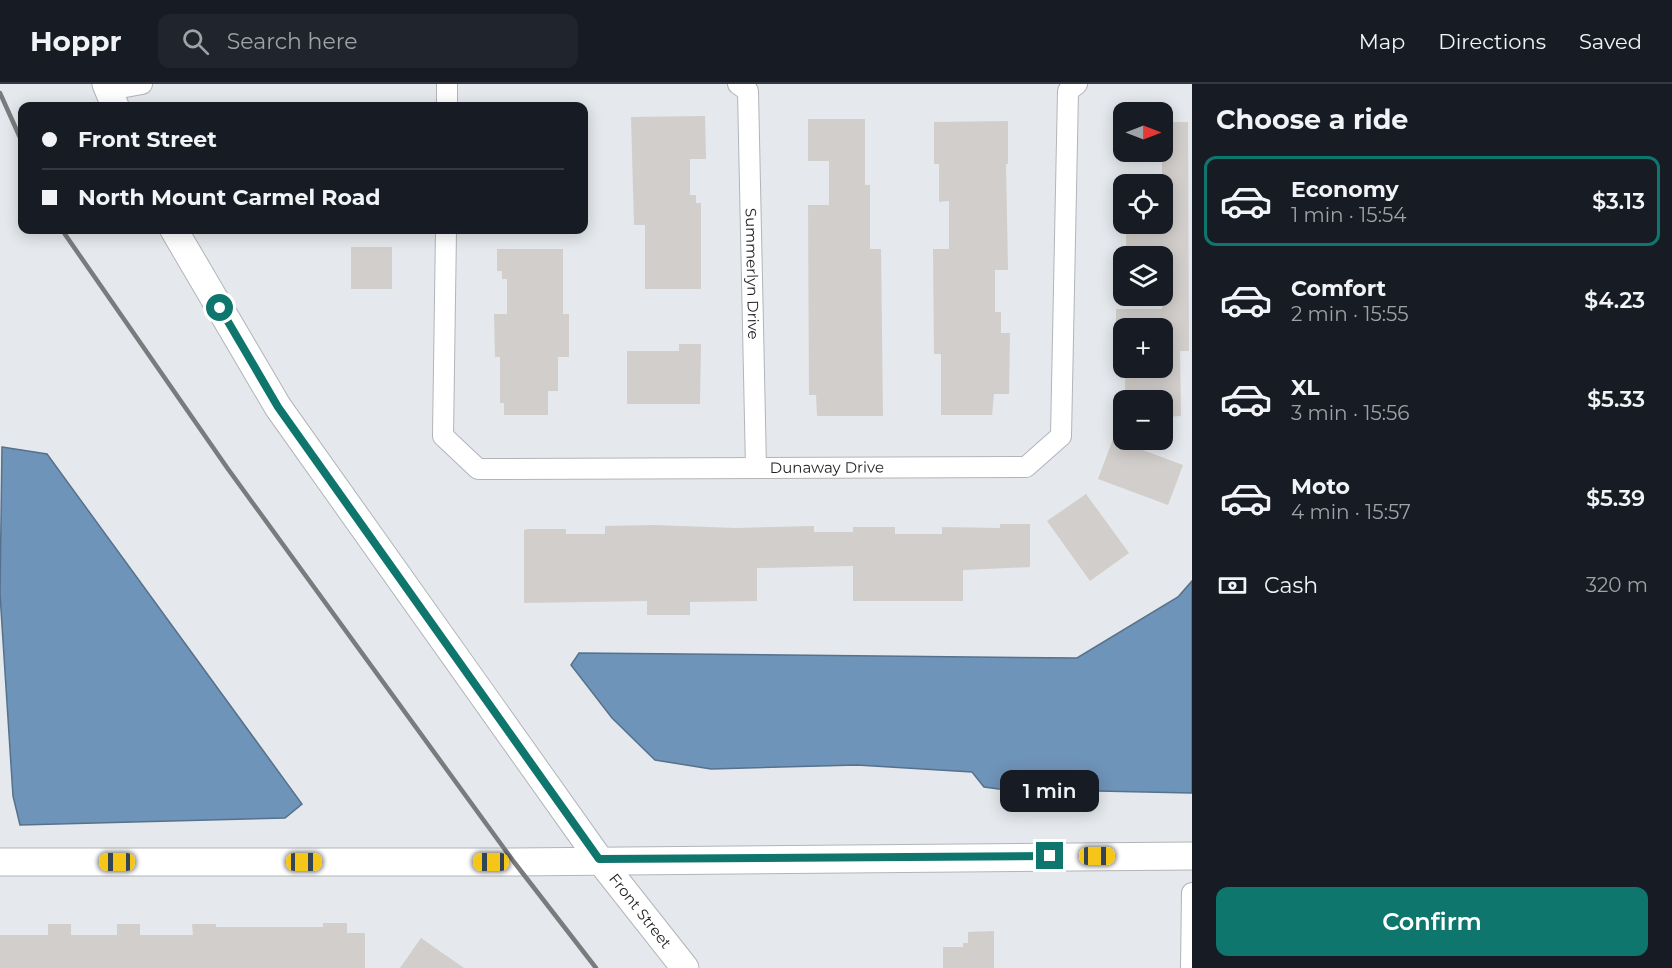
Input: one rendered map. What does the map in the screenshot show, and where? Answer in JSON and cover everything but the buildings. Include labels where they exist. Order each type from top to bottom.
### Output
[{"type":"street","points":[[110,94],[142,84]]},
{"type":"street","points":[[447,84],[447,102]]},
{"type":"street","name":"Summerlyn Drive","points":[[738,84],[748,91],[756,468]]},
{"type":"street","name":"Dunaway Drive","points":[[446,234],[443,436],[478,470],[1026,467],[1061,436],[1068,91],[1077,84]]},
{"type":"street","name":"Front Street","points":[[176,234],[278,407],[599,859],[685,968]]},
{"type":"street","points":[[0,862],[514,862],[599,859],[1192,856]]},
{"type":"street","points":[[1191,968],[1192,893]]},
{"type":"water","points":[[2,447],[47,454],[302,804],[285,818],[20,825],[13,796],[0,594]]},
{"type":"water","points":[[1192,581],[1192,793],[999,789],[984,787],[972,772],[857,765],[711,769],[655,760],[612,718],[571,665],[579,653],[1077,658],[1178,597]]},
{"type":"railway","points":[[0,93],[18,133]]},
{"type":"railway","points":[[65,234],[228,469],[514,862],[596,968]]},
{"type":"route","points":[[220,308],[278,407],[599,859],[1050,856]]}]
